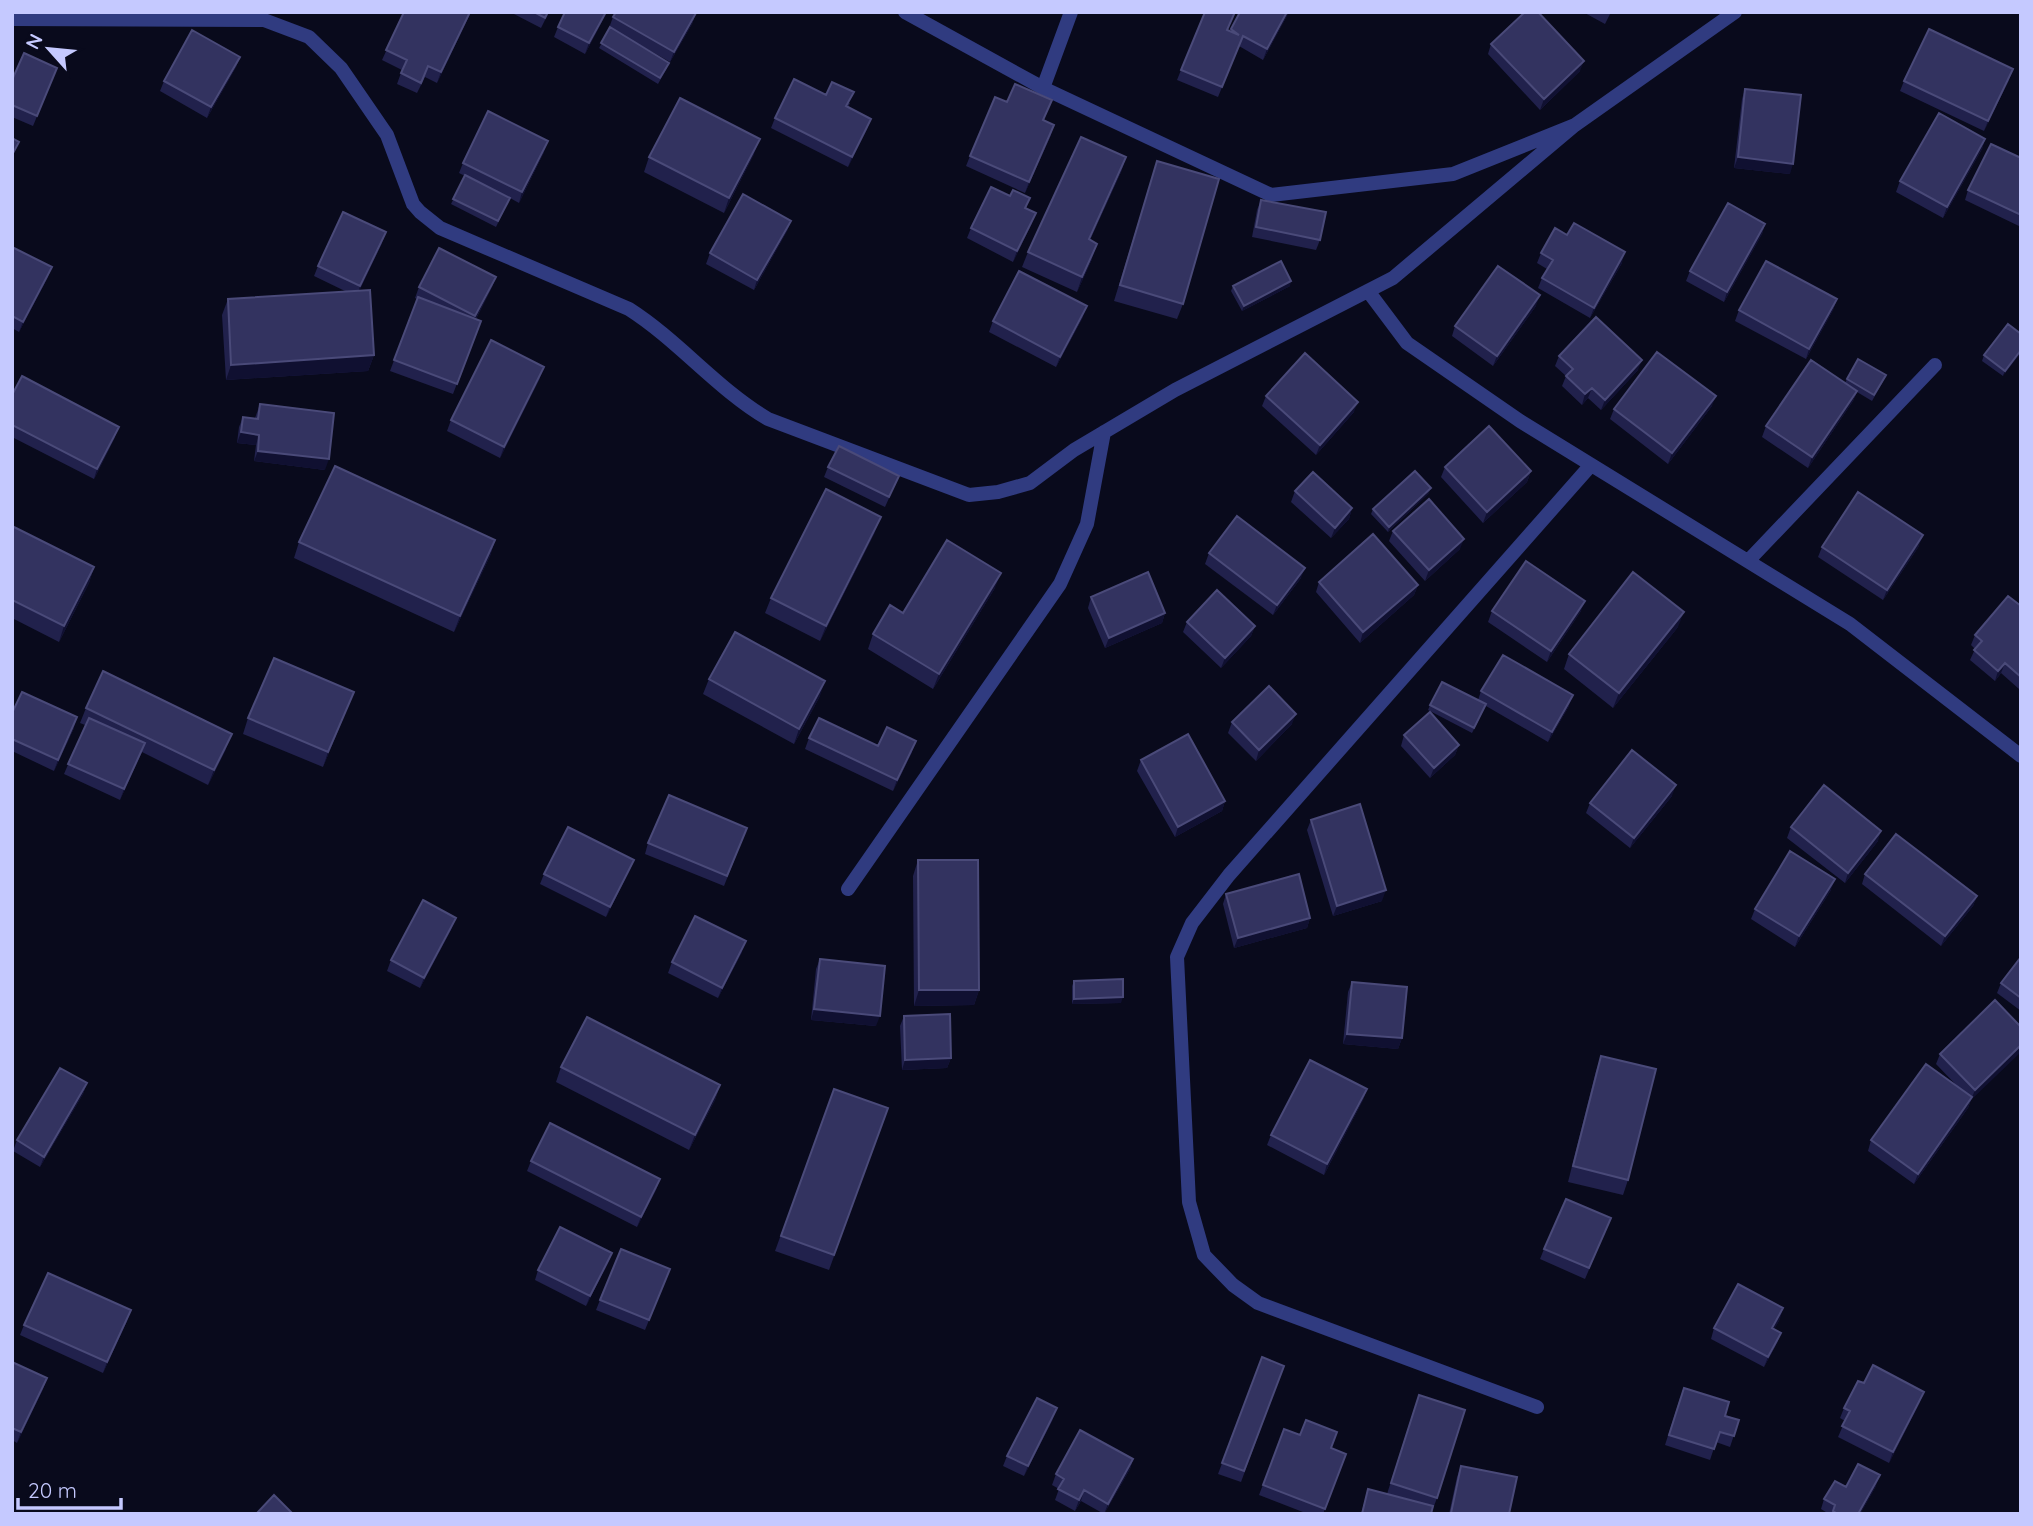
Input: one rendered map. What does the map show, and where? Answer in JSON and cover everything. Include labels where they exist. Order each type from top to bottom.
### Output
[{"type":"street","points":[[905,12],[1043,88],[1271,195],[1453,174],[1575,125]]},
{"type":"street","points":[[1043,88],[1071,12]]},
{"type":"street","points":[[12,19],[264,20],[309,37],[341,68],[387,135],[413,204],[440,228],[629,309],[654,325],[743,405],[768,419],[969,495],[998,492],[1030,483],[1074,450],[1175,390],[1393,278],[1575,125],[1720,17],[1735,12]]},
{"type":"street","points":[[1368,291],[1407,343],[1520,421],[1850,624],[2021,756]]},
{"type":"street","points":[[1748,561],[1935,365]]},
{"type":"street","points":[[848,888],[1060,584],[1087,524],[1104,432]]},
{"type":"street","points":[[1538,1407],[1258,1303],[1233,1285],[1205,1255],[1189,1202],[1177,957],[1192,923],[1228,875],[1591,465]]},
{"type":"building","points":[[404,12],[470,12],[441,72],[428,66],[421,83],[401,73],[407,60],[386,50]]},
{"type":"building","points":[[534,12],[548,12],[545,18]]},
{"type":"building","points":[[565,12],[606,12],[589,43],[558,27]]},
{"type":"building","points":[[616,12],[696,13],[674,52],[613,17]]},
{"type":"building","points":[[1205,12],[1235,12],[1227,30],[1239,35],[1231,29],[1240,12],[1287,12],[1267,49],[1243,36],[1222,87],[1181,70]]},
{"type":"building","points":[[1525,12],[1538,12],[1584,61],[1544,99],[1491,44]]},
{"type":"building","points":[[610,27],[669,63],[660,78],[601,43]]},
{"type":"building","points":[[1929,29],[2013,69],[1988,121],[1904,81]]},
{"type":"building","points":[[192,30],[240,57],[211,107],[164,81]]},
{"type":"building","points":[[24,53],[57,68],[37,116],[12,105],[12,80]]},
{"type":"building","points":[[794,79],[826,95],[832,82],[854,92],[846,106],[871,119],[852,157],[775,118]]},
{"type":"building","points":[[1015,84],[1052,100],[1043,120],[1054,125],[1029,182],[970,156],[995,97],[1007,102]]},
{"type":"building","points":[[1745,89],[1801,95],[1793,164],[1738,157]]},
{"type":"building","points":[[680,98],[760,139],[729,198],[649,157]]},
{"type":"building","points":[[488,111],[548,141],[522,192],[463,163]]},
{"type":"building","points":[[1939,113],[1985,139],[1947,207],[1900,181]]},
{"type":"building","points":[[1081,137],[1126,157],[1089,239],[1097,244],[1082,277],[1028,252]]},
{"type":"building","points":[[12,138],[19,142],[12,155]]},
{"type":"building","points":[[1991,144],[2021,158],[2021,215],[1968,190]]},
{"type":"building","points":[[1157,161],[1219,179],[1183,304],[1120,285]]},
{"type":"building","points":[[465,175],[510,198],[498,221],[453,199]]},
{"type":"building","points":[[991,187],[1010,196],[1013,190],[1030,198],[1025,208],[1036,213],[1017,251],[971,228]]},
{"type":"building","points":[[743,194],[791,221],[757,280],[710,253]]},
{"type":"building","points":[[1261,200],[1326,212],[1320,240],[1256,227]]},
{"type":"building","points":[[1728,203],[1765,224],[1727,292],[1690,271]]},
{"type":"building","points":[[343,212],[386,232],[360,286],[318,266]]},
{"type":"building","points":[[1574,223],[1625,252],[1594,308],[1542,278],[1553,260],[1541,253],[1555,228],[1567,235]]},
{"type":"building","points":[[12,247],[52,267],[23,322],[12,316]]},
{"type":"building","points":[[439,248],[496,277],[475,316],[419,287]]},
{"type":"building","points":[[1281,261],[1291,281],[1244,306],[1233,286]]},
{"type":"building","points":[[1766,261],[1837,299],[1809,349],[1739,310]]},
{"type":"building","points":[[1498,266],[1540,295],[1497,356],[1455,326]]},
{"type":"building","points":[[1019,271],[1087,306],[1060,357],[993,321]]},
{"type":"building","points":[[370,290],[374,355],[231,365],[228,299]]},
{"type":"building","points":[[418,297],[481,321],[457,384],[394,360]]},
{"type":"building","points":[[1596,317],[1642,360],[1605,400],[1592,388],[1585,394],[1566,376],[1573,369],[1559,356]]},
{"type":"building","points":[[2008,324],[2021,334],[2021,350],[2005,371],[1984,355]]},
{"type":"building","points":[[491,340],[544,367],[504,447],[451,420]]},
{"type":"building","points":[[1657,352],[1716,396],[1672,453],[1614,409]]},
{"type":"building","points":[[1305,353],[1358,402],[1320,445],[1266,396]]},
{"type":"building","points":[[1858,359],[1886,375],[1874,395],[1847,379]]},
{"type":"building","points":[[1811,360],[1857,391],[1812,457],[1766,426]]},
{"type":"building","points":[[22,376],[119,427],[97,469],[12,425],[12,395]]},
{"type":"building","points":[[260,404],[334,413],[329,459],[258,451],[259,435],[241,432],[243,417],[258,419]]},
{"type":"building","points":[[1489,426],[1531,471],[1487,512],[1445,467]]},
{"type":"building","points":[[839,446],[899,476],[889,497],[828,467]]},
{"type":"building","points":[[335,466],[495,540],[460,616],[299,542]]},
{"type":"building","points":[[1415,471],[1431,488],[1389,527],[1373,509]]},
{"type":"building","points":[[1313,472],[1352,508],[1335,528],[1295,491]]},
{"type":"building","points":[[826,489],[881,517],[826,626],[771,598]]},
{"type":"building","points":[[1858,492],[1923,535],[1887,590],[1822,547]]},
{"type":"building","points":[[1429,499],[1464,539],[1429,570],[1393,531]]},
{"type":"building","points":[[1237,516],[1305,568],[1277,605],[1209,553]]},
{"type":"building","points":[[12,526],[94,567],[64,626],[12,600]]},
{"type":"building","points":[[1373,534],[1418,585],[1363,632],[1319,582]]},
{"type":"building","points":[[947,540],[1001,573],[939,674],[873,634],[890,605],[903,613]]},
{"type":"building","points":[[1526,561],[1585,601],[1551,651],[1492,611]]},
{"type":"building","points":[[1148,572],[1165,613],[1109,638],[1091,597]]},
{"type":"building","points":[[1633,572],[1684,612],[1619,693],[1569,654]]},
{"type":"building","points":[[1217,590],[1255,626],[1225,658],[1187,622]]},
{"type":"building","points":[[2008,596],[2021,606],[2021,677],[2005,663],[1998,671],[1974,650],[1982,641],[1975,635]]},
{"type":"building","points":[[735,632],[825,681],[799,729],[709,679]]},
{"type":"building","points":[[1503,655],[1573,695],[1552,732],[1481,691]]},
{"type":"building","points":[[274,658],[354,692],[328,752],[248,718]]},
{"type":"building","points":[[103,671],[232,734],[214,770],[86,708]]},
{"type":"building","points":[[1442,682],[1486,704],[1474,728],[1430,705]]},
{"type":"building","points":[[1269,686],[1296,714],[1259,750],[1232,722]]},
{"type":"building","points":[[22,692],[77,717],[58,760],[12,739],[12,713]]},
{"type":"building","points":[[1430,712],[1459,745],[1434,768],[1404,735]]},
{"type":"building","points":[[89,718],[145,743],[124,789],[68,764]]},
{"type":"building","points":[[819,718],[878,746],[887,727],[916,741],[897,780],[809,738]]},
{"type":"building","points":[[1188,734],[1225,801],[1178,827],[1141,760]]},
{"type":"building","points":[[1632,750],[1676,785],[1634,838],[1590,803]]},
{"type":"building","points":[[1824,785],[1881,831],[1848,873],[1791,827]]},
{"type":"building","points":[[669,795],[747,828],[727,876],[648,843]]},
{"type":"building","points":[[1360,804],[1386,890],[1337,906],[1311,820]]},
{"type":"building","points":[[568,827],[634,860],[610,907],[544,874]]},
{"type":"building","points":[[1896,834],[1977,896],[1945,936],[1865,874]]},
{"type":"building","points":[[1790,851],[1835,879],[1799,936],[1755,909]]},
{"type":"building","points":[[918,860],[978,860],[979,990],[919,990]]},
{"type":"building","points":[[1299,874],[1310,918],[1238,938],[1226,894]]},
{"type":"building","points":[[423,900],[456,918],[424,978],[391,960]]},
{"type":"building","points":[[695,916],[746,941],[722,988],[672,962]]},
{"type":"building","points":[[2021,957],[2021,998],[2001,983]]},
{"type":"building","points":[[820,959],[885,966],[880,1016],[814,1009]]},
{"type":"building","points":[[1123,979],[1123,997],[1074,999],[1074,981]]},
{"type":"building","points":[[1352,982],[1407,987],[1402,1038],[1347,1034]]},
{"type":"building","points":[[1995,1000],[2021,1027],[2021,1045],[1975,1090],[1940,1054]]},
{"type":"building","points":[[950,1014],[951,1058],[905,1060],[904,1016]]},
{"type":"building","points":[[587,1017],[720,1085],[695,1135],[561,1067]]},
{"type":"building","points":[[1601,1056],[1656,1069],[1628,1180],[1573,1166]]},
{"type":"building","points":[[1310,1060],[1367,1089],[1327,1164],[1271,1135]]},
{"type":"building","points":[[1926,1064],[1972,1097],[1918,1174],[1871,1140]]},
{"type":"building","points":[[60,1068],[87,1083],[44,1157],[17,1140]]},
{"type":"building","points":[[834,1089],[888,1108],[834,1255],[781,1236]]},
{"type":"building","points":[[550,1123],[660,1179],[641,1217],[531,1161]]},
{"type":"building","points":[[1566,1199],[1611,1218],[1589,1268],[1544,1249]]},
{"type":"building","points":[[560,1227],[612,1253],[590,1296],[538,1270]]},
{"type":"building","points":[[621,1249],[670,1269],[649,1320],[600,1300]]},
{"type":"building","points":[[48,1273],[131,1310],[107,1362],[24,1325]]},
{"type":"building","points":[[1738,1284],[1783,1308],[1772,1328],[1781,1333],[1768,1357],[1714,1328]]},
{"type":"building","points":[[1262,1357],[1284,1366],[1244,1471],[1222,1463]]},
{"type":"building","points":[[12,1362],[47,1378],[21,1432],[12,1428]]},
{"type":"building","points":[[1873,1365],[1924,1392],[1893,1452],[1842,1426],[1850,1411],[1844,1408],[1858,1381],[1864,1383]]},
{"type":"building","points":[[1684,1388],[1729,1402],[1725,1416],[1739,1420],[1734,1436],[1720,1432],[1714,1449],[1669,1435]]},
{"type":"building","points":[[1419,1395],[1465,1410],[1437,1498],[1391,1483]]},
{"type":"building","points":[[1037,1398],[1057,1408],[1028,1466],[1007,1456]]},
{"type":"building","points":[[1306,1420],[1337,1432],[1331,1448],[1346,1454],[1325,1509],[1263,1485],[1284,1429],[1300,1435]]},
{"type":"building","points":[[1080,1430],[1133,1459],[1108,1504],[1084,1490],[1079,1500],[1058,1489],[1064,1479],[1056,1474]]},
{"type":"building","points":[[1858,1464],[1880,1475],[1858,1514],[1838,1514],[1833,1511],[1835,1505],[1824,1499],[1835,1481],[1846,1487]]},
{"type":"building","points":[[1461,1466],[1517,1477],[1509,1514],[1451,1513]]},
{"type":"building","points":[[1368,1489],[1433,1506],[1431,1514],[1362,1514]]},
{"type":"building","points":[[274,1495],[293,1514],[256,1514]]}]
